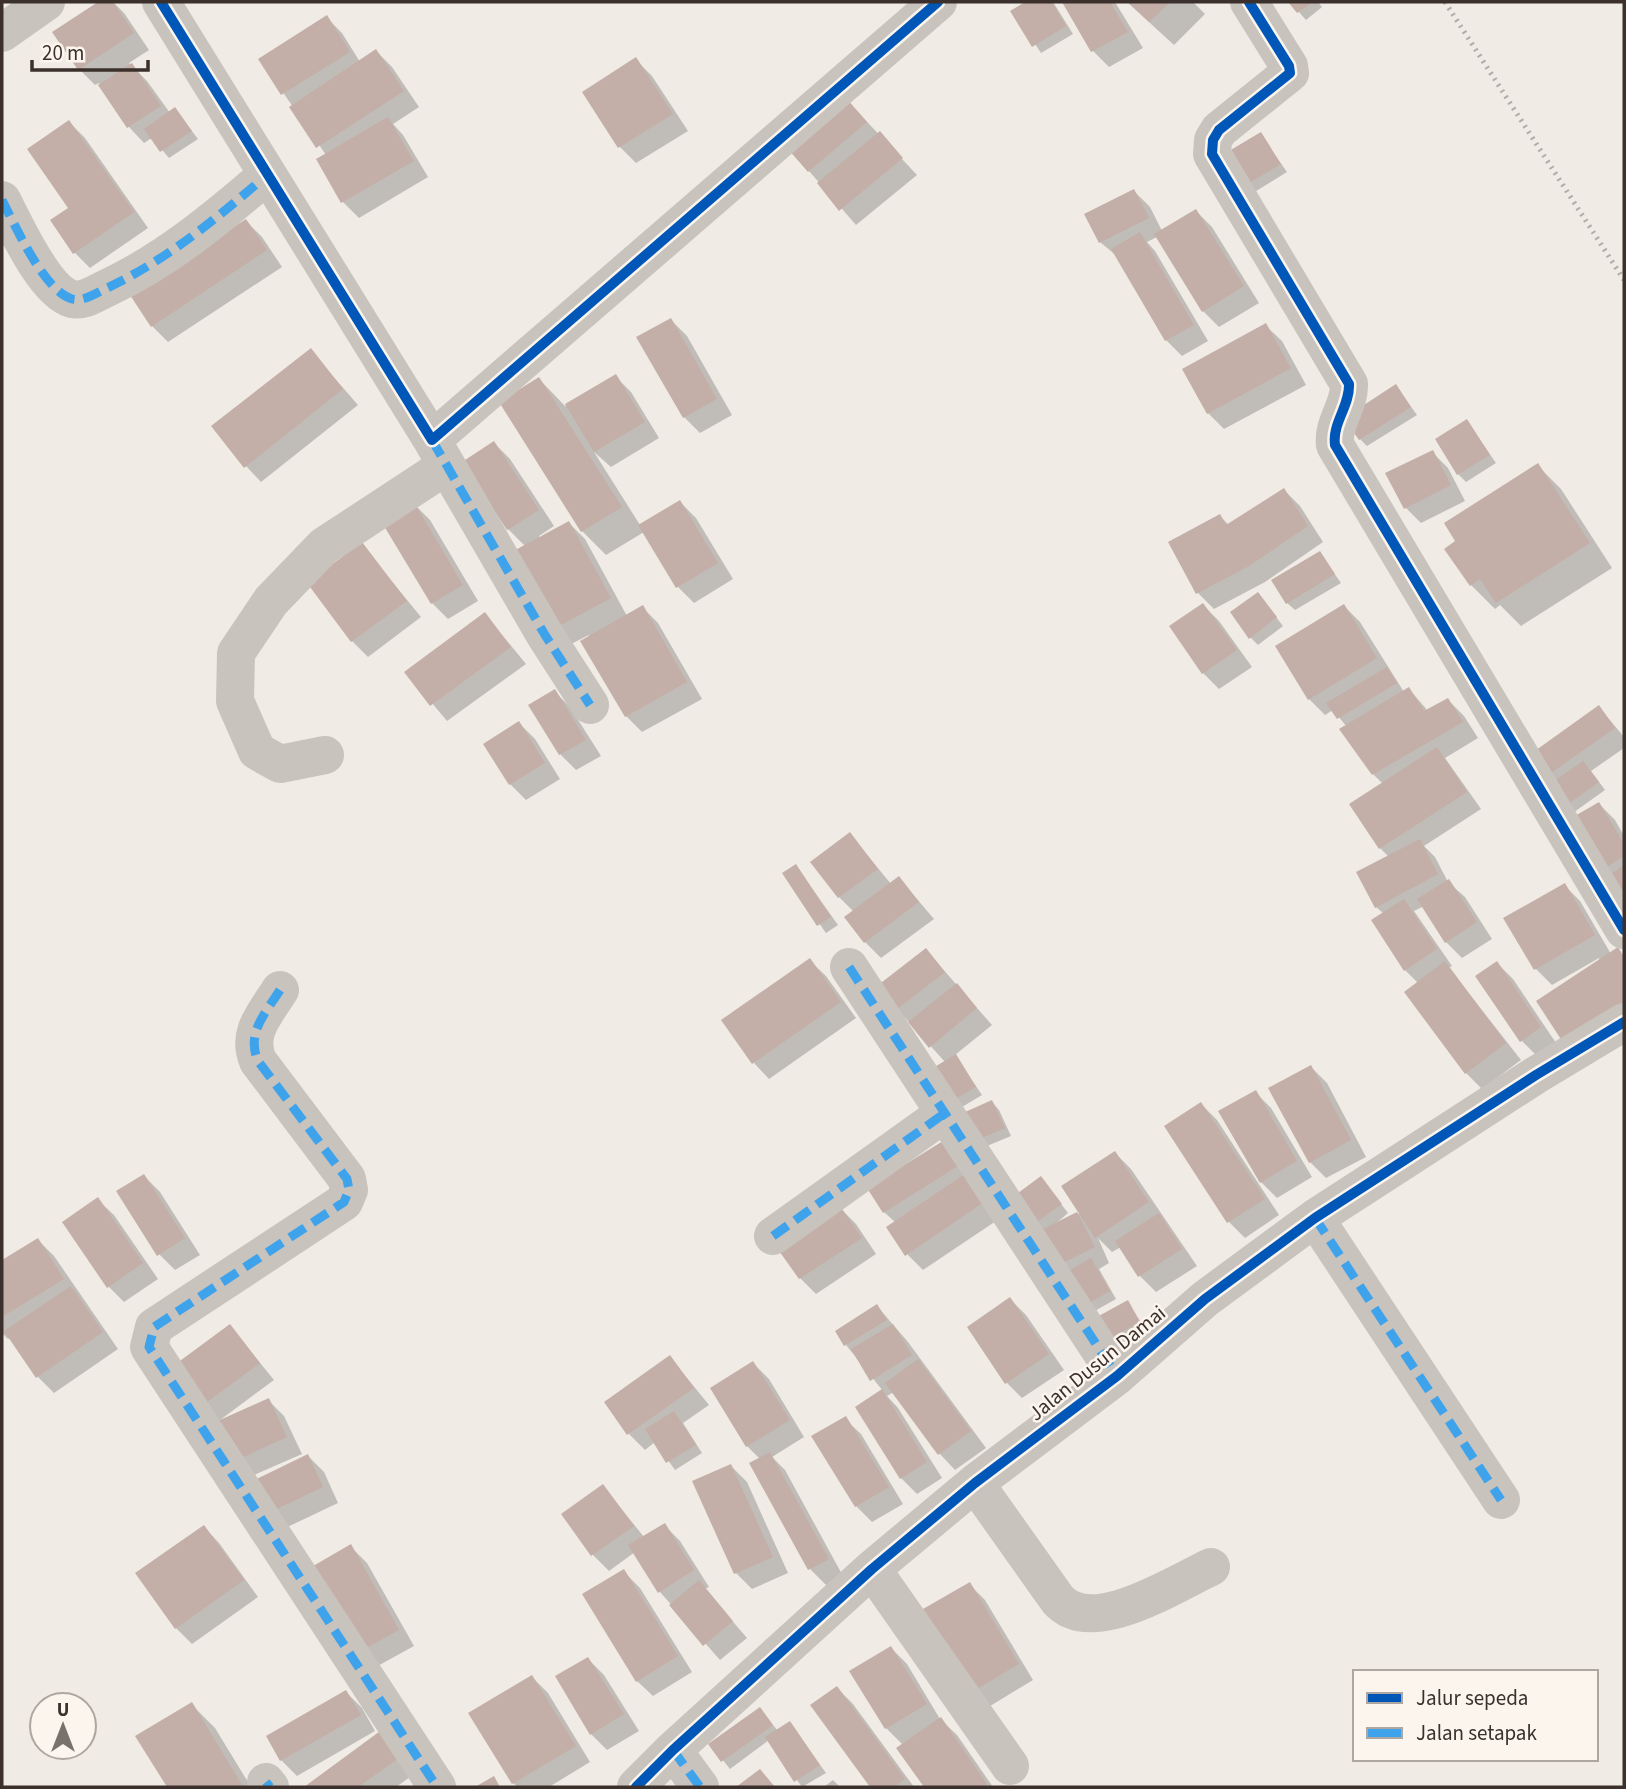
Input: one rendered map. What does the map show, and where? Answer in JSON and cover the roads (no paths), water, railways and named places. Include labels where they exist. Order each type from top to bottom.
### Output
[{"type":"street","points":[[2,33],[46,2]]},
{"type":"street","points":[[161,2],[439,453],[545,635],[590,705]]},
{"type":"street","points":[[325,755],[280,764],[257,751],[235,701],[236,653],[271,601],[324,546],[439,453],[938,2]]},
{"type":"street","points":[[1249,2],[1289,66],[1290,74],[1219,130],[1213,140],[1212,154],[1349,384],[1350,395],[1334,434],[1335,445],[1624,930]]},
{"type":"street","points":[[2,200],[47,278],[65,295],[83,299],[148,269],[217,219],[267,175]]},
{"type":"street","points":[[849,967],[1117,1376]]},
{"type":"street","points":[[280,990],[258,1024],[253,1048],[258,1061],[347,1179],[349,1189],[344,1202],[154,1327],[149,1347],[437,1787]]},
{"type":"street","name":"Jalan Dusun Damai","points":[[636,1787],[673,1749],[872,1569],[975,1483],[1117,1376],[1205,1299],[1315,1218],[1536,1075],[1624,1022]]},
{"type":"street","points":[[774,1236],[945,1113]]},
{"type":"street","points":[[1315,1218],[1501,1500]]},
{"type":"street","points":[[975,1483],[1058,1600],[1076,1613],[1112,1612],[1211,1567]]},
{"type":"street","points":[[872,1569],[1010,1766]]},
{"type":"street","points":[[673,1749],[700,1787]]},
{"type":"railway","points":[[1445,2],[1624,280]]}]
